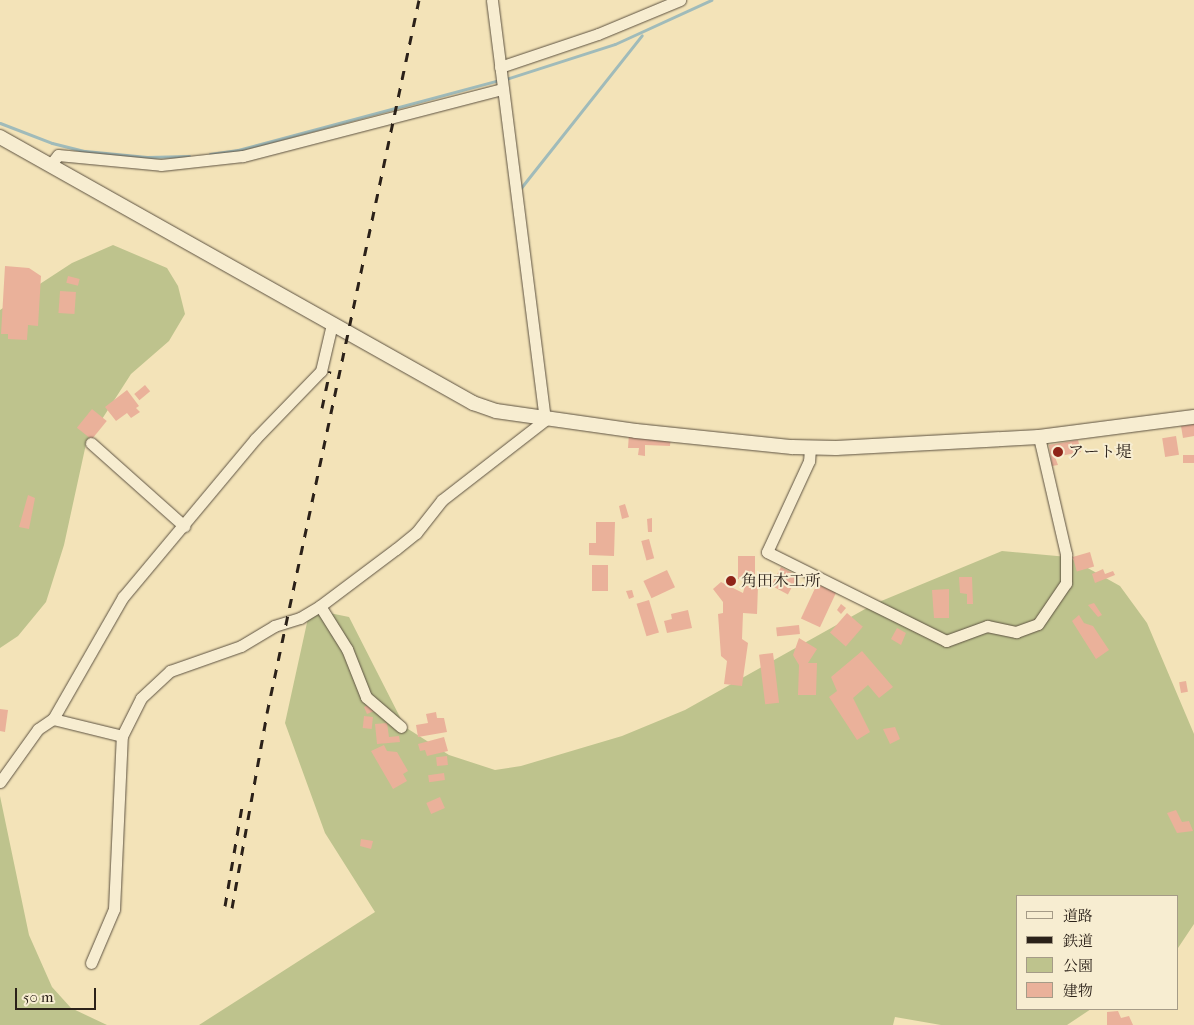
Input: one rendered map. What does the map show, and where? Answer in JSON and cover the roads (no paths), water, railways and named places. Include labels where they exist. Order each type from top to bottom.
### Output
[{"type":"street","points":[[492,0],[545,420]]},
{"type":"street","points":[[51,164],[58,156],[161,165],[243,156],[501,78],[598,34],[680,0]]},
{"type":"street","points":[[0,137],[473,403],[545,420],[810,448],[1039,437],[1194,417]]},
{"type":"street","points":[[0,782],[38,729],[53,719],[123,597],[255,439],[321,371],[332,324]]},
{"type":"street","points":[[91,963],[114,909],[122,736],[140,698],[170,671],[241,646],[274,626],[300,618],[320,606],[416,533],[442,500],[545,420]]},
{"type":"street","points":[[810,448],[809,461],[767,552],[946,641],[987,626],[1016,632],[1038,624],[1066,584],[1066,554],[1039,437]]},
{"type":"street","points":[[92,443],[184,526]]},
{"type":"street","points":[[320,606],[346,649],[366,697],[401,726]]},
{"type":"street","points":[[53,719],[122,736]]},
{"type":"waterway","points":[[506,79],[615,44],[711,0]]},
{"type":"waterway","points":[[520,189],[642,35]]},
{"type":"waterway","points":[[210,154],[238,150],[500,80]]},
{"type":"waterway","points":[[0,123],[52,143],[85,151],[147,157],[189,156]]},
{"type":"railway","points":[[232,908],[267,713],[419,0]]},
{"type":"railway","points":[[322,408],[330,371]]},
{"type":"railway","points":[[225,906],[242,807]]},
{"type":"place","name":"アート堤","points":[[1058,452]]},
{"type":"place","name":"角田木工所","points":[[731,581]]}]
